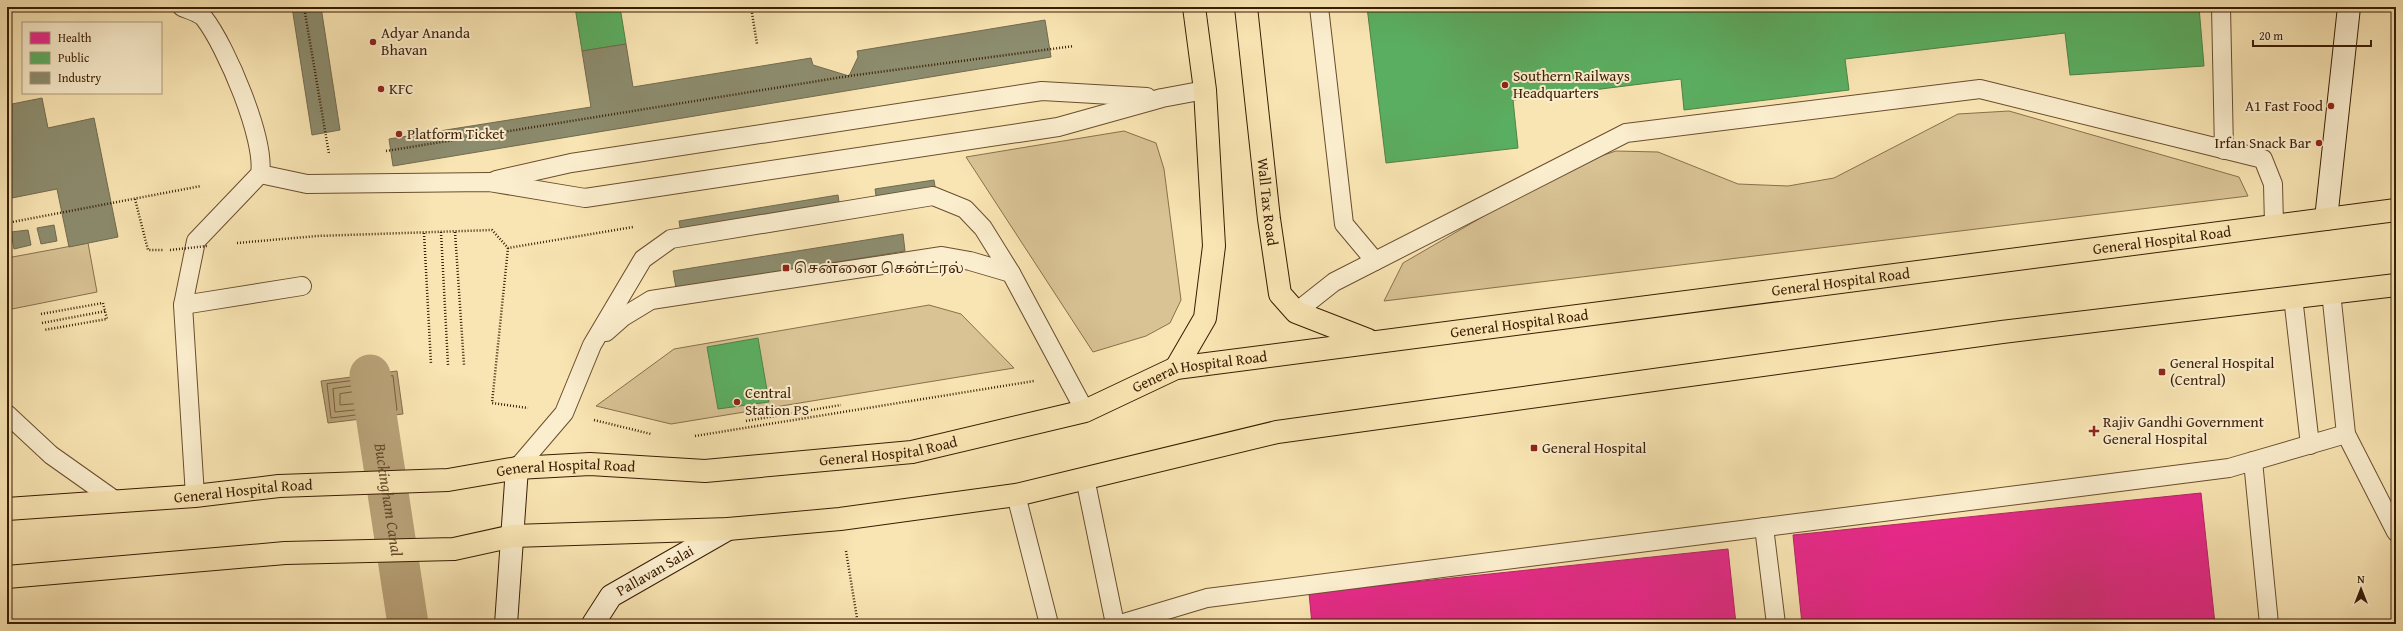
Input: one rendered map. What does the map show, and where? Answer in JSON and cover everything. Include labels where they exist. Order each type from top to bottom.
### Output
[{"type":"main road","points":[[1176,368],[1204,318],[1214,246],[1204,90],[1194,7]]},
{"type":"main road","name":"Wall Tax Road","points":[[1246,7],[1269,219],[1280,294],[1296,312],[1370,341]]},
{"type":"main road","points":[[2326,219],[2348,7]]},
{"type":"main road","name":"General Hospital Road","points":[[7,509],[195,496],[279,486],[448,480],[517,468],[590,464],[706,471],[912,452],[1085,411],[1176,368],[1370,341],[2396,210]]},
{"type":"main road","points":[[7,577],[285,553],[454,549],[513,536],[728,529],[840,520],[1016,495],[1277,432],[2002,332],[2396,285]]},
{"type":"main road","points":[[506,624],[517,468]]},
{"type":"main road","name":"Pallavan Salai","points":[[593,624],[611,596],[728,529]]},
{"type":"lane","points":[[182,7],[203,17],[231,64],[246,105],[262,163],[260,174],[196,241],[183,305],[195,496]]},
{"type":"lane","points":[[1319,7],[1344,224],[1375,261]]},
{"type":"lane","points":[[2221,7],[2224,150]]},
{"type":"lane","points":[[1296,312],[1334,282],[1626,133],[1980,89],[2262,160],[2273,184],[2274,225]]},
{"type":"lane","points":[[260,174],[307,184],[488,182],[585,198],[1058,127],[1162,98],[1204,90]]},
{"type":"lane","points":[[488,182],[572,163],[1042,91],[1162,98]]},
{"type":"lane","points":[[517,468],[564,413],[592,345],[643,259],[671,239],[933,196],[965,209],[983,228],[1011,273],[1085,411]]},
{"type":"lane","points":[[592,345],[622,317],[651,300],[942,256],[970,261],[1011,273]]},
{"type":"lane","points":[[183,305],[302,286]]},
{"type":"lane","points":[[2332,292],[2346,434],[2396,532]]},
{"type":"lane","points":[[2293,298],[2310,445]]},
{"type":"lane","points":[[7,414],[51,455],[116,501]]},
{"type":"lane","points":[[1120,624],[1145,620],[1207,598],[2229,468],[2346,434]]},
{"type":"lane","points":[[2253,461],[2269,624]]},
{"type":"lane","points":[[1084,478],[1115,624]]},
{"type":"lane","points":[[1016,495],[1049,624]]},
{"type":"lane","points":[[1764,527],[1776,624]]},
{"type":"path","points":[[304,7],[330,160]]},
{"type":"path","points":[[751,7],[756,44]]},
{"type":"path","points":[[384,151],[849,76],[1074,46]]},
{"type":"path","points":[[7,223],[201,186]]},
{"type":"path","points":[[135,198],[148,250],[170,250],[215,245]]},
{"type":"path","points":[[508,248],[621,229]]},
{"type":"path","points":[[231,244],[317,236],[492,230],[508,248],[492,403],[564,413],[654,434]]},
{"type":"path","points":[[424,232],[431,364]]},
{"type":"path","points":[[441,232],[448,365]]},
{"type":"path","points":[[455,232],[464,365]]},
{"type":"path","points":[[40,314],[103,303],[106,311],[107,319],[44,330]]},
{"type":"path","points":[[42,323],[106,311]]},
{"type":"path","points":[[692,437],[1067,376]]},
{"type":"path","points":[[746,420],[841,405]]},
{"type":"path","points":[[840,520],[858,624]]},
{"type":"shaded area","points":[[2009,111],[2239,177],[2248,196],[1384,301],[1403,263],[1570,166],[1616,151],[1658,152],[1738,184],[1788,186],[1834,178],[1958,114]]},
{"type":"shaded area","points":[[1124,131],[1156,143],[1164,169],[1181,300],[1170,323],[1146,336],[1093,352],[966,157]]},
{"type":"shaded area","points":[[88,243],[97,292],[7,310],[7,258]]},
{"type":"shaded area","points":[[929,305],[961,314],[1014,368],[671,424],[596,406],[674,349]]},
{"type":"water","points":[[397,371],[403,414],[328,423],[321,381]]},
{"type":"building: Health","points":[[2396,414],[2396,447],[2393,415]]},
{"type":"building: Health","points":[[2201,493],[2215,624],[1802,624],[1793,535]]},
{"type":"building: Health","points":[[1728,549],[1736,624],[1312,624],[1309,593]]},
{"type":"building: Health","points":[[2396,620],[2396,624],[2365,624]]},
{"type":"building: Public","points":[[575,7],[620,7],[626,44],[582,51]]},
{"type":"building: Public","name":"Southern Railways Headquarters","points":[[1367,7],[2199,7],[2204,66],[2070,75],[2065,33],[1845,59],[1849,90],[1684,110],[1681,79],[1513,100],[1518,148],[1386,163]]},
{"type":"building: Public","points":[[758,338],[769,402],[718,409],[707,347]]},
{"type":"building: Industry","points":[[292,7],[321,7],[340,130],[312,135]]},
{"type":"building: Industry","points":[[1045,20],[1051,57],[393,166],[389,139],[591,107],[582,51],[626,44],[633,87],[811,58],[813,65],[849,76],[858,57],[857,51]]},
{"type":"building: Industry","points":[[42,98],[48,128],[94,118],[118,237],[69,247],[57,189],[7,199],[7,105]]},
{"type":"building: Industry","points":[[934,180],[936,193],[877,202],[875,189]]},
{"type":"building: Industry","points":[[838,195],[840,209],[681,234],[679,221]]},
{"type":"building: Industry","points":[[54,225],[57,241],[41,244],[37,228]]},
{"type":"building: Industry","points":[[28,230],[31,245],[14,249],[11,232]]},
{"type":"building: Industry","points":[[903,234],[905,251],[676,288],[673,271]]},
{"type":"waterway","name":"Buckingham Canal","points":[[370,375],[408,624]]},
{"type":"place","name":"Adyar Ananda Bhavan","points":[[373,42]]},
{"type":"place","name":"Southern Railways Headquarters","points":[[1505,85]]},
{"type":"place","name":"KFC","points":[[381,89]]},
{"type":"place","name":"A1 Fast Food","points":[[2331,106]]},
{"type":"place","name":"Platform Ticket","points":[[399,134]]},
{"type":"place","name":"Irfan Snack Bar","points":[[2319,143]]},
{"type":"place","name":"சென்னை சென்ட்ரல்","points":[[786,268]]},
{"type":"place","name":"General Hospital (Central)","points":[[2162,372]]},
{"type":"place","name":"Central Station PS","points":[[737,402]]},
{"type":"place","name":"Rajiv Gandhi Government General Hospital","points":[[2094,431]]},
{"type":"place","name":"General Hospital","points":[[1534,448]]}]
